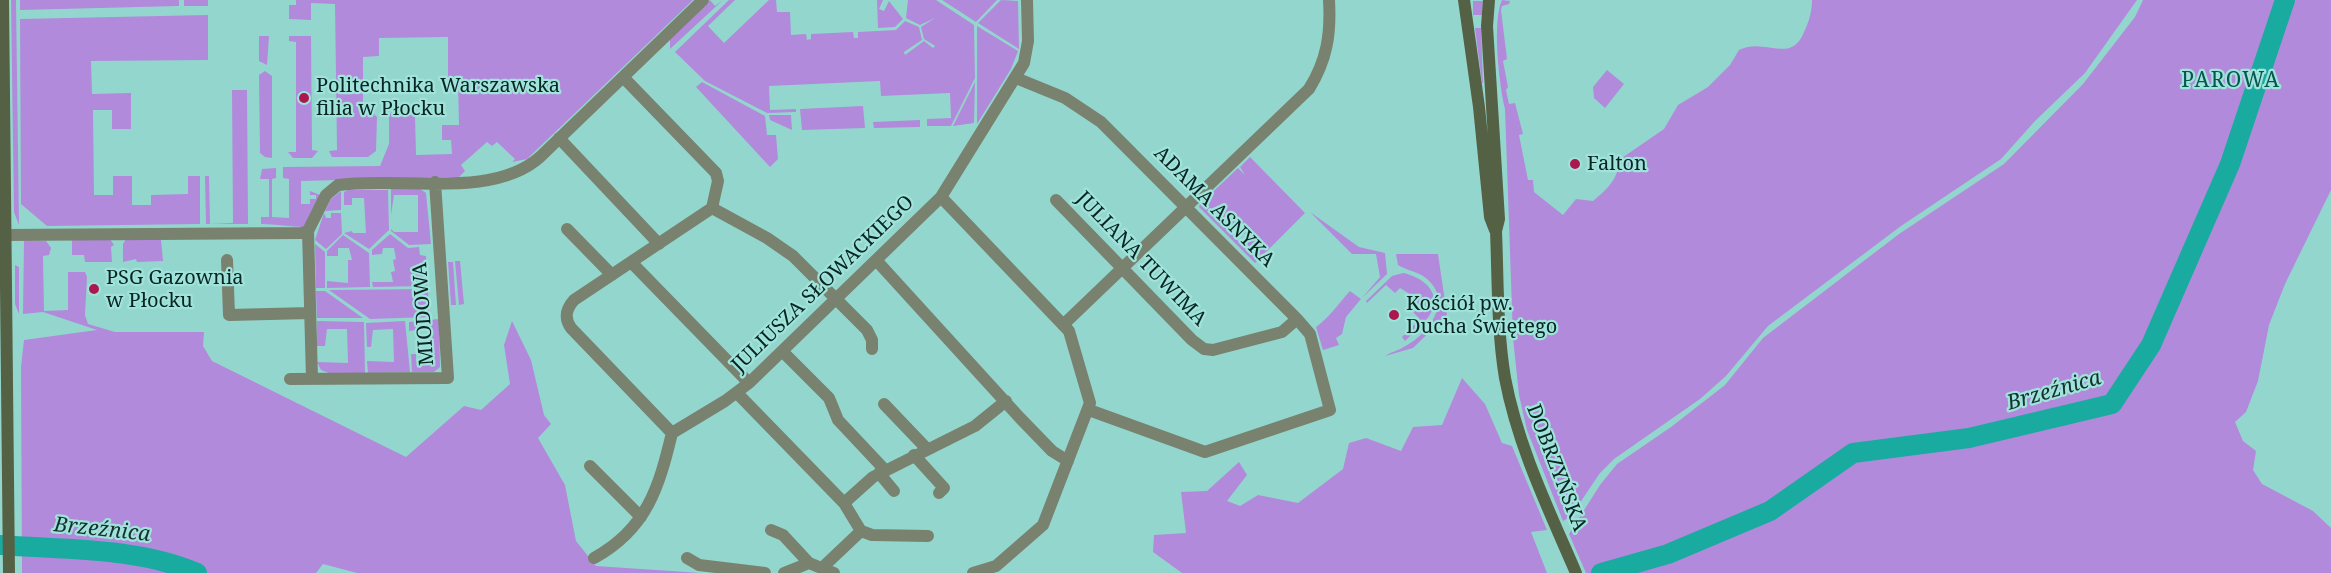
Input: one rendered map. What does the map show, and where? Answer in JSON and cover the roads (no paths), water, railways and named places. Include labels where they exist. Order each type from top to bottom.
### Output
[{"type":"main road","points":[[3,0],[9,573]]},
{"type":"main road","name":"DOBRZYŃSKA","points":[[1464,0],[1479,107],[1490,217],[1496,231]]},
{"type":"main road","name":"DOBRZYŃSKA","points":[[1489,0],[1488,35],[1499,219],[1496,231],[1500,330],[1506,380],[1516,424],[1533,471],[1576,573]]},
{"type":"street","points":[[312,379],[308,231],[326,195],[338,185],[474,181],[514,173],[534,162],[703,0]]},
{"type":"street","name":"JULIUSZA SŁOWACKIEGO","points":[[672,433],[737,393],[940,197],[1016,78],[1028,48],[1027,0]]},
{"type":"street","points":[[1063,325],[1309,89],[1321,67],[1328,44],[1329,0]]},
{"type":"street","points":[[594,558],[641,517],[661,482],[672,433],[567,321],[566,313],[574,300],[712,208],[718,182],[716,173],[623,77]]},
{"type":"street","name":"ADAMA ASNYKA","points":[[1016,78],[1065,98],[1101,122],[1297,319],[1310,334],[1330,410],[1205,452],[1089,410]]},
{"type":"street","points":[[560,138],[659,243]]},
{"type":"street","name":"MIODOWA","points":[[290,380],[448,378],[435,182]]},
{"type":"street","points":[[940,197],[1063,325],[1074,343],[1089,396],[1089,410],[1043,525],[996,566],[973,573]]},
{"type":"street","name":"JULIANA TUWIMA","points":[[1056,200],[1192,340],[1204,349],[1213,350],[1282,332],[1297,319]]},
{"type":"street","points":[[712,208],[767,238],[793,256],[867,330],[872,340],[872,349]]},
{"type":"street","points":[[567,229],[612,275]]},
{"type":"street","points":[[5,235],[308,231]]},
{"type":"street","points":[[227,260],[229,315],[310,313]]},
{"type":"street","points":[[876,260],[1052,451],[1068,461]]},
{"type":"street","points":[[632,262],[749,382]]},
{"type":"street","points":[[782,351],[829,398],[838,420],[882,471],[894,491]]},
{"type":"street","points":[[737,393],[844,503],[861,531],[872,535],[928,536]]},
{"type":"street","points":[[844,503],[882,471],[975,426],[1006,401]]},
{"type":"street","points":[[884,404],[927,449]]},
{"type":"street","points":[[914,455],[944,488],[939,493]]},
{"type":"street","points":[[590,466],[641,517]]},
{"type":"street","points":[[771,530],[783,535],[809,563],[829,570],[861,531]]},
{"type":"street","points":[[687,558],[699,565],[765,573]]},
{"type":"street","points":[[784,573],[809,563]]},
{"type":"waterway","name":"Brzeźnica","points":[[1601,573],[1668,554],[1770,511],[1853,453],[1969,438],[2112,404],[2151,345],[2230,164],[2285,0]]},
{"type":"waterway","name":"Brzeźnica","points":[[0,545],[125,554],[150,558],[197,573]]},
{"type":"place","name":"Politechnika Warszawska filia w Płocku","points":[[304,98]]},
{"type":"place","name":"Falton","points":[[1575,164]]},
{"type":"place","name":"PSG Gazownia w Płocku","points":[[94,289]]},
{"type":"place","name":"Kościół pw. Ducha Świętego","points":[[1394,315]]},
{"type":"district","name":"PAROWA","points":[[2231,81]]}]
